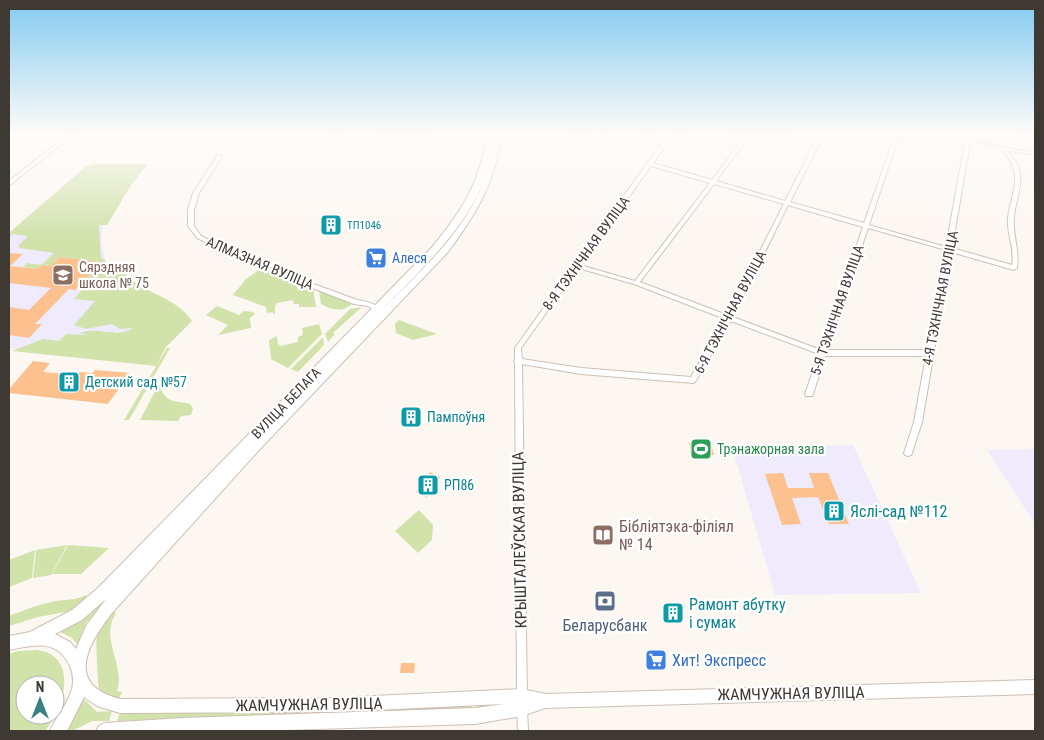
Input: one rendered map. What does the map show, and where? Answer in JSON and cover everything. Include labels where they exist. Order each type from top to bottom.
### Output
[{"type":"street","points":[[9,183],[28,169]]},
{"type":"street","name":"АЛМАЗНАЯ ВУЛІЦА","points":[[212,169],[196,193],[190,210],[191,226],[199,238],[260,266],[356,302],[369,304],[378,309]]},
{"type":"street","name":"ВУЛІЦА БЕЛАГА","points":[[34,638],[77,615],[103,593],[378,309],[436,248],[462,215],[479,186],[484,169]]},
{"type":"street","name":"ВУЛІЦА БЕЛАГА","points":[[78,667],[80,654],[93,625],[114,600],[255,447],[444,250],[470,216],[485,192],[489,169]]},
{"type":"street","name":"8-Я ТЭХНІЧНАЯ ВУЛІЦА","points":[[518,348],[647,169]]},
{"type":"street","name":"5-Я ТЭХНІЧНАЯ ВУЛІЦА","points":[[665,169],[1014,268],[1016,247],[1011,219],[1019,175],[1017,169]]},
{"type":"street","points":[[636,283],[725,169]]},
{"type":"street","name":"6-Я ТЭХНІЧНАЯ ВУЛІЦА","points":[[517,361],[581,371],[693,380],[729,318],[804,169]]},
{"type":"street","name":"5-Я ТЭХНІЧНАЯ ВУЛІЦА","points":[[809,394],[886,169]]},
{"type":"street","name":"4-Я ТЭХНІЧНАЯ ВУЛІЦА","points":[[908,453],[918,422],[963,169]]},
{"type":"street","points":[[576,266],[636,283],[822,353],[930,353]]},
{"type":"street","name":"КРЫШТАЛЕЎСКАЯ ВУЛІЦА","points":[[518,348],[523,731]]},
{"type":"street","points":[[9,643],[34,638],[50,638],[59,642],[73,655],[81,682],[68,714],[58,731]]},
{"type":"street","name":"ЖАМЧУЖНАЯ ВУЛІЦА","points":[[81,682],[88,693],[99,701],[120,706],[522,702],[1035,686]]},
{"type":"street","name":"ЖАМЧУЖНАЯ ВУЛІЦА","points":[[104,731],[182,726],[475,716],[522,702]]},
{"type":"shaded area","name":"Сярэдняя школа № 75","points":[[87,169],[91,169],[103,224],[101,243],[105,260],[127,286],[151,363],[9,348],[9,236]]},
{"type":"shaded area","points":[[853,445],[921,593],[775,595],[732,447]]},
{"type":"shaded area","points":[[1035,449],[1035,524],[987,450]]},
{"type":"green space","name":"Сярэдняя школа № 75","points":[[83,169],[144,169],[131,185],[107,225],[99,225],[101,258],[105,260],[105,269],[117,263],[134,281],[175,304],[192,321],[166,347],[156,366],[12,351],[43,339],[59,341],[66,334],[87,335],[80,333],[86,331],[114,333],[133,328],[120,329],[112,324],[86,329],[74,325],[95,301],[74,299],[90,281],[90,278],[85,280],[102,262],[60,257],[52,266],[41,265],[54,253],[19,248],[19,245],[28,236],[13,234],[9,238],[9,233]]},
{"type":"green space","points":[[27,263],[41,265],[37,269],[23,267]]},
{"type":"green space","points":[[260,269],[296,282],[298,290],[313,288],[316,307],[299,307],[299,304],[294,304],[293,300],[277,303],[275,313],[273,314],[273,312],[267,313],[266,307],[233,295],[245,280]]},
{"type":"green space","points":[[319,290],[353,303],[337,310],[329,308],[321,304]]},
{"type":"green space","points":[[217,306],[239,315],[244,311],[253,312],[255,314],[250,318],[251,328],[218,335],[228,325],[206,315]]},
{"type":"green space","points":[[362,307],[333,333],[335,334],[328,342],[325,334],[350,309]]},
{"type":"green space","points":[[399,320],[437,334],[413,340],[396,333],[395,324]]},
{"type":"green space","points":[[319,324],[322,334],[288,368],[271,359],[269,340],[277,336],[278,344],[281,346],[298,342],[298,337],[303,335],[302,328]]},
{"type":"green space","points":[[323,337],[324,345],[298,372],[291,369]]},
{"type":"green space","points":[[167,348],[170,348],[129,420],[124,420]]},
{"type":"green space","points":[[159,384],[164,395],[170,400],[190,404],[193,408],[191,415],[181,416],[178,421],[140,420]]},
{"type":"green space","points":[[419,510],[433,525],[432,540],[418,553],[395,531]]},
{"type":"green space","points":[[67,545],[51,575],[33,578],[36,550]]},
{"type":"green space","points":[[68,545],[109,548],[81,574],[52,574]]},
{"type":"green space","points":[[35,550],[32,578],[9,587],[9,560]]},
{"type":"green space","points":[[86,595],[87,599],[71,611],[38,617],[9,626],[9,616],[46,603]]},
{"type":"green space","points":[[100,602],[104,604],[86,623],[78,645],[72,638],[59,631]]},
{"type":"green space","points":[[111,610],[116,613],[110,632],[118,672],[117,691],[122,692],[119,699],[111,698],[99,690],[96,634]]},
{"type":"green space","points":[[37,650],[49,653],[59,662],[63,675],[15,675],[15,725],[50,725],[45,731],[9,731],[9,654],[18,651]]},
{"type":"green space","points":[[83,698],[97,712],[112,711],[109,721],[92,721],[72,731],[67,731]]},
{"type":"green space","points":[[472,705],[472,711],[117,721],[120,713]]},
{"type":"building","points":[[9,253],[23,254],[10,266],[37,269],[41,265],[51,266],[60,257],[102,262],[75,290],[69,289],[35,324],[42,324],[29,338],[9,335],[9,307],[29,310],[51,288],[9,283]]},
{"type":"building","name":"Детский сад №57","points":[[33,361],[50,363],[43,372],[77,375],[80,372],[92,373],[95,370],[130,373],[108,404],[9,393],[9,389]]},
{"type":"building","name":"Трэнажорная зала","points":[[710,441],[714,455],[693,457],[689,443]]},
{"type":"building","name":"РП86","points":[[430,472],[440,477],[427,497],[416,492]]},
{"type":"building","name":"Яслі-сад №112","points":[[783,473],[788,488],[814,488],[809,473],[828,473],[849,524],[829,524],[818,497],[792,498],[801,524],[782,525],[765,474]]},
{"type":"building","points":[[401,663],[415,663],[414,673],[400,673]]},
{"type":"place","name":"ТП1046","points":[[331,225]]},
{"type":"place","name":"Алеся","points":[[376,258]]},
{"type":"place","name":"Сярэдняя школа № 75","points":[[63,275]]},
{"type":"place","name":"Детский сад №57","points":[[69,382]]},
{"type":"place","name":"Пампоўня","points":[[411,417]]},
{"type":"place","name":"Трэнажорная зала","points":[[701,449]]},
{"type":"place","name":"РП86","points":[[428,485]]},
{"type":"place","name":"Яслі-сад №112","points":[[834,511]]},
{"type":"place","name":"Бібліятэка-філіял № 14","points":[[603,535]]},
{"type":"place","name":"Беларусбанк","points":[[605,601]]},
{"type":"place","name":"Рамонт абутку і сумак","points":[[673,613]]},
{"type":"place","name":"Хит! Экспресс","points":[[656,660]]}]
